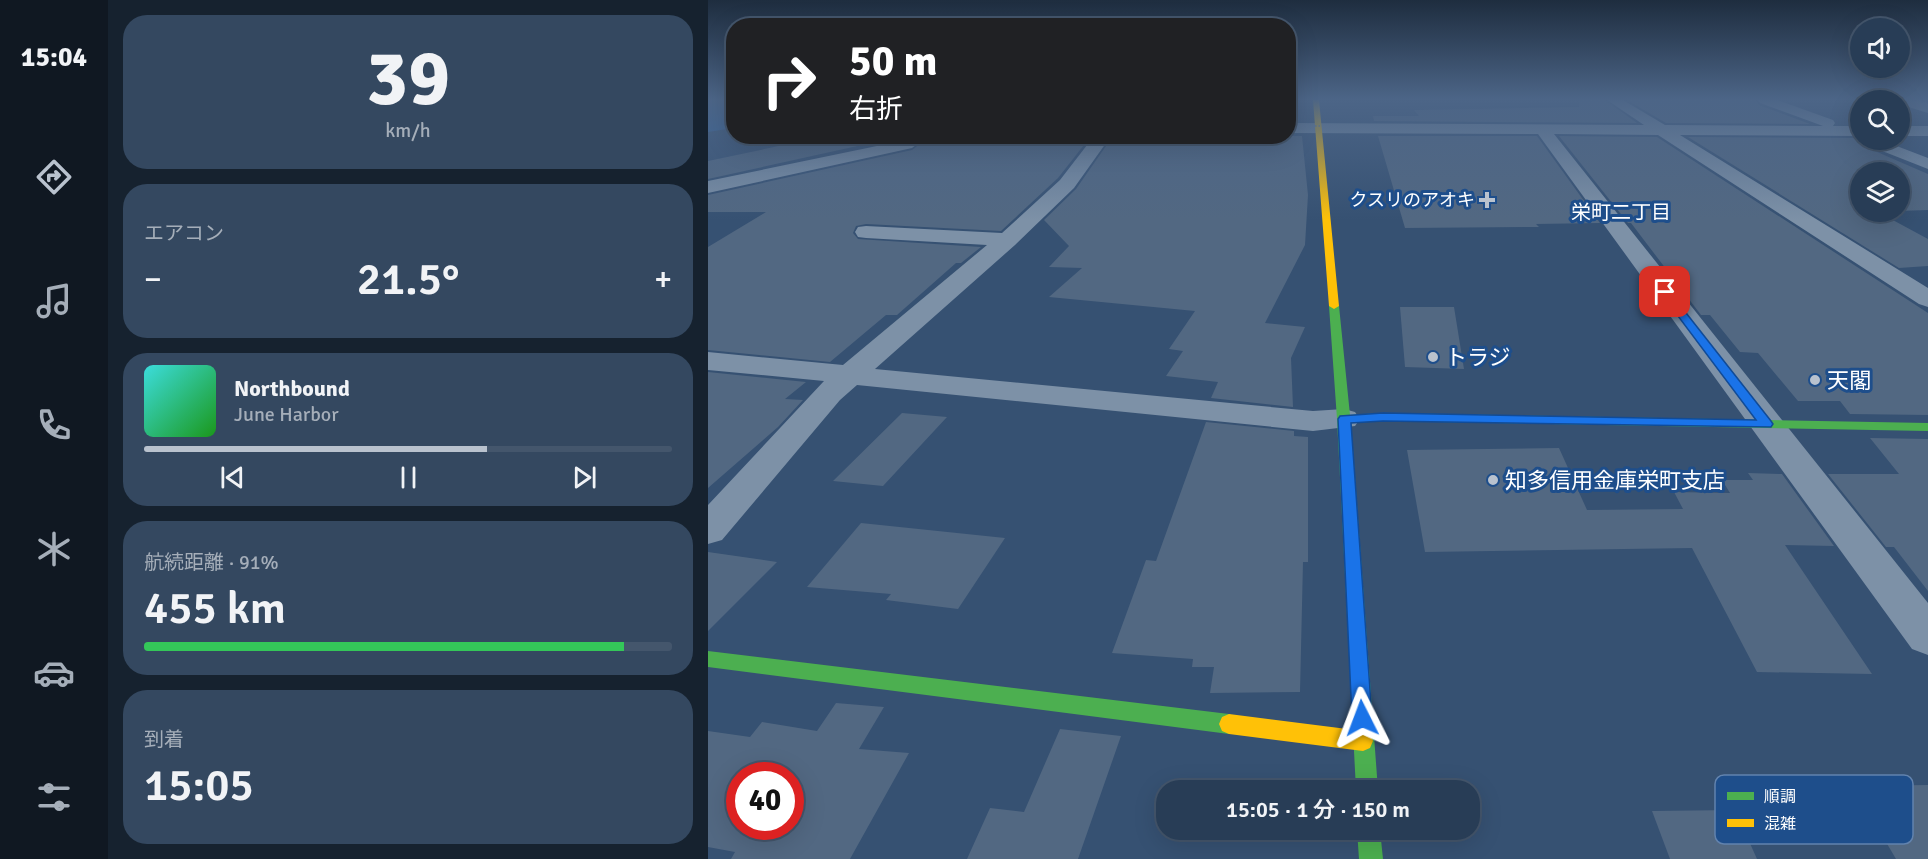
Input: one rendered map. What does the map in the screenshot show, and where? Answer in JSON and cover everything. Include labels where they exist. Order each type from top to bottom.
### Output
[{"type":"street","points":[[1327,140],[1366,780]]},
{"type":"street","points":[[1551,140],[1928,636]]},
{"type":"street","points":[[1678,140],[1928,299]]},
{"type":"street","points":[[708,187],[908,144]]},
{"type":"street","points":[[708,530],[829,393],[1007,240],[1067,184],[1097,144]]},
{"type":"street","points":[[1892,150],[1928,165]]},
{"type":"street","points":[[866,232],[1007,240]]},
{"type":"street","points":[[708,361],[1313,421],[1383,417],[1928,427]]},
{"type":"street","points":[[708,659],[1363,741]]},
{"type":"street","points":[[1370,840],[1371,859]]},
{"type":"building","points":[[1296,140],[1302,140],[1308,195],[1305,245],[1265,323],[1305,327],[1291,358],[1293,407],[1211,398],[1218,382],[1166,376],[1183,351],[1169,349],[1195,311],[1049,297],[1082,268],[1049,267],[1069,246],[1044,220],[1076,189],[1107,144],[1296,144]]},
{"type":"building","points":[[1379,140],[1540,140],[1600,223],[1536,224],[1539,227],[1405,228]]},
{"type":"building","points":[[1562,140],[1662,140],[1928,313],[1928,415],[1850,414],[1840,401],[1798,401],[1758,353],[1740,352],[1710,315],[1701,315],[1631,223],[1628,223]]},
{"type":"building","points":[[1693,140],[1850,140],[1850,150],[1873,150],[1900,162],[1850,162],[1850,222],[1897,222],[1928,239],[1928,266],[1899,268]]},
{"type":"building","points":[[788,144],[867,144],[708,179],[708,161]]},
{"type":"building","points":[[920,144],[1085,144],[1058,178],[1001,231],[866,224],[856,226],[853,233],[858,239],[981,247],[961,263],[956,263],[897,315],[886,315],[830,362],[708,350],[708,247],[766,212],[708,212],[708,195],[912,150]]},
{"type":"building","points":[[1910,166],[1928,174],[1928,210],[1910,211]]},
{"type":"building","points":[[1400,307],[1454,307],[1464,369],[1405,367]]},
{"type":"building","points":[[708,372],[806,382],[785,399],[803,400],[778,427],[708,488]]},
{"type":"building","points":[[902,413],[947,417],[883,486],[833,481]]},
{"type":"building","points":[[1206,422],[1294,431],[1294,436],[1308,437],[1308,562],[1303,562],[1300,692],[1210,693],[1214,667],[1192,667],[1193,659],[1112,653],[1146,560],[1156,561]]},
{"type":"building","points":[[1870,438],[1928,439],[1928,591],[1894,547],[1886,547],[1828,474],[1899,474]]},
{"type":"building","points":[[1559,448],[1587,510],[1683,509],[1674,492],[1730,493],[1722,480],[1753,480],[1748,473],[1782,474],[1834,546],[1785,545],[1872,674],[1757,672],[1692,548],[1425,552],[1407,450]]},
{"type":"building","points":[[861,523],[1005,538],[958,609],[886,600],[891,594],[807,587]]},
{"type":"building","points":[[708,552],[777,562],[708,631]]},
{"type":"building","points":[[836,703],[884,707],[859,749],[909,753],[850,859],[731,859],[735,852],[708,847],[708,731],[750,737],[762,722],[817,731]]},
{"type":"building","points":[[1060,729],[1121,736],[1078,859],[967,859],[990,808],[1024,812]]},
{"type":"building","points":[[1913,785],[1928,785],[1928,859],[1896,859],[1887,844],[1913,844]]},
{"type":"building","points":[[1715,810],[1715,844],[1750,844],[1757,859],[1670,859],[1652,811]]},
{"type":"traffic: fast","points":[[1334,306],[1344,419],[1366,780]]},
{"type":"traffic: fast","points":[[1344,419],[1383,417],[1928,427]]},
{"type":"traffic: fast","points":[[708,659],[1229,724]]},
{"type":"traffic: fast","points":[[1370,840],[1371,859]]},
{"type":"traffic: slow","points":[[1320,140],[1334,306]]},
{"type":"traffic: slow","points":[[1229,724],[1363,741]]},
{"type":"place","name":"クスリのアオキ","points":[[1487,200]]},
{"type":"place","name":"トラジ","points":[[1433,357]]},
{"type":"place","name":"天閣","points":[[1815,380]]},
{"type":"place","name":"知多信用金庫栄町支店","points":[[1493,480]]},
{"type":"district","name":"栄町二丁目","points":[[1621,212]]},
{"type":"route","points":[[1362,718],[1344,419],[1383,417],[1766,424],[1665,292]]}]
